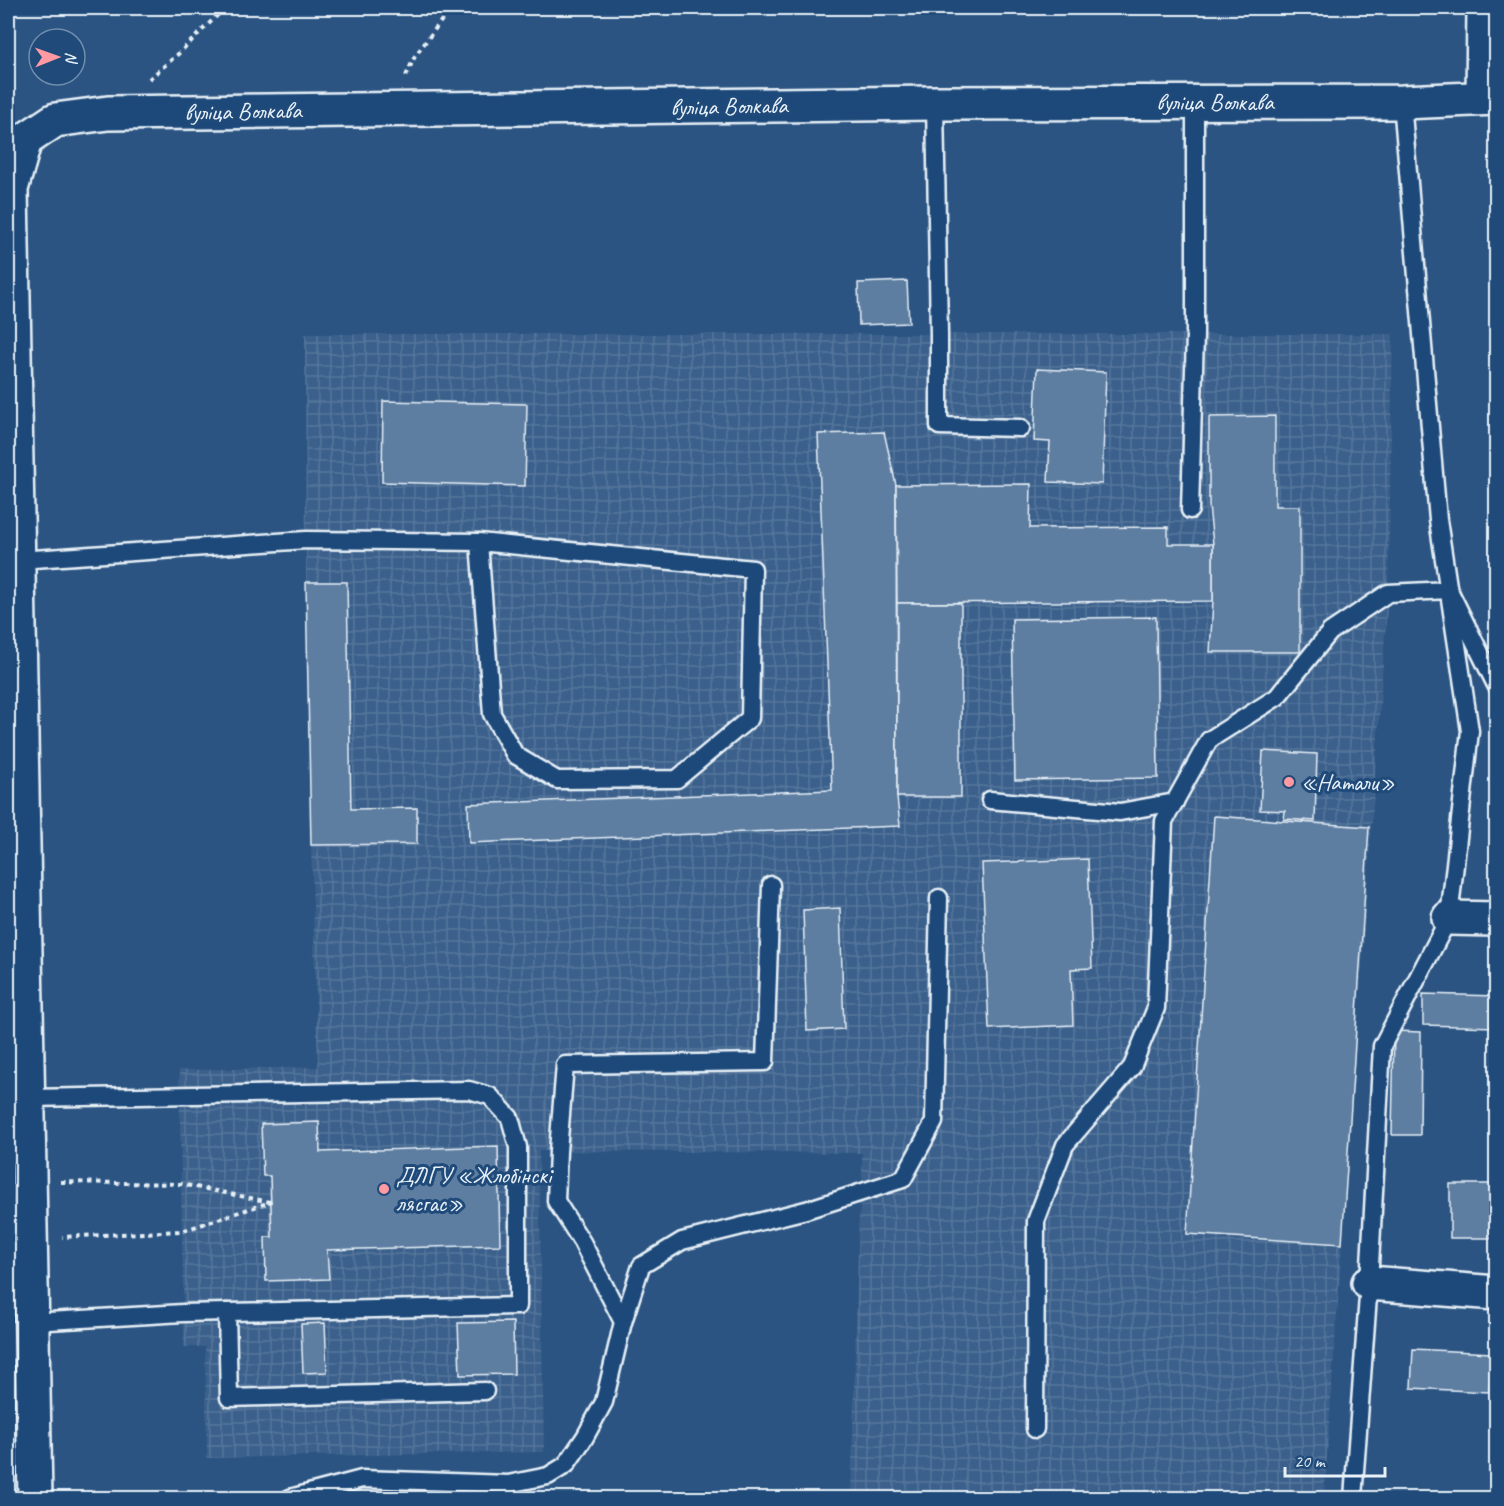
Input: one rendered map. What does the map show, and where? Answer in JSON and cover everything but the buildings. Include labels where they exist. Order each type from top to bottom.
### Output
[{"type":"street","points":[[1484,8],[1490,98]]},
{"type":"street","name":"вуліца Волкава","points":[[35,1498],[19,561],[9,186],[25,140],[55,120],[108,113],[935,103],[1402,102],[1490,98]]},
{"type":"street","points":[[1449,918],[1497,919]]},
{"type":"street","points":[[1369,1283],[1497,1293]]},
{"type":"lane","points":[[1190,510],[1195,334],[1195,102]]},
{"type":"lane","points":[[1353,1498],[1369,1283],[1382,1046],[1449,918],[1470,731],[1438,520],[1402,102]]},
{"type":"lane","points":[[935,103],[939,426],[1021,428]]},
{"type":"lane","points":[[19,561],[306,540],[479,542],[753,569],[750,718],[677,779],[557,780],[515,755],[492,714],[479,542]]},
{"type":"lane","points":[[1449,590],[1497,685]]},
{"type":"lane","points":[[1035,1429],[1036,1221],[1065,1145],[1132,1067],[1156,1008],[1164,821],[1209,740],[1277,697],[1330,632],[1388,593],[1449,590]]},
{"type":"lane","points":[[990,800],[1120,812],[1174,802]]},
{"type":"lane","points":[[623,1322],[582,1242],[556,1201],[565,1065],[765,1062],[771,885]]},
{"type":"lane","points":[[290,1498],[362,1479],[508,1485],[548,1476],[566,1465],[585,1437],[604,1402],[623,1322],[641,1266],[682,1241],[806,1210],[903,1179],[934,1122],[939,898]]},
{"type":"lane","points":[[28,1098],[469,1090],[490,1096],[510,1118],[518,1147],[518,1306],[183,1313],[32,1322]]},
{"type":"lane","points":[[227,1312],[229,1398],[484,1391]]},
{"type":"path","points":[[108,113],[177,55],[225,8]]},
{"type":"path","points":[[392,110],[414,56],[444,17],[445,8]]},
{"type":"path","points":[[58,1182],[181,1184],[270,1202],[182,1231],[58,1237]]},
{"type":"shaded area","points":[[305,334],[1393,334],[1388,593],[1324,1498],[851,1498],[862,1153],[539,1151],[544,1452],[207,1458],[205,1347],[184,1347],[179,1070],[318,1067],[306,582]]},
{"type":"place","name":"«Натали»","points":[[1289,782]]},
{"type":"place","name":"ДЛГУ «Жлобінскі лясгас»","points":[[384,1189]]}]
